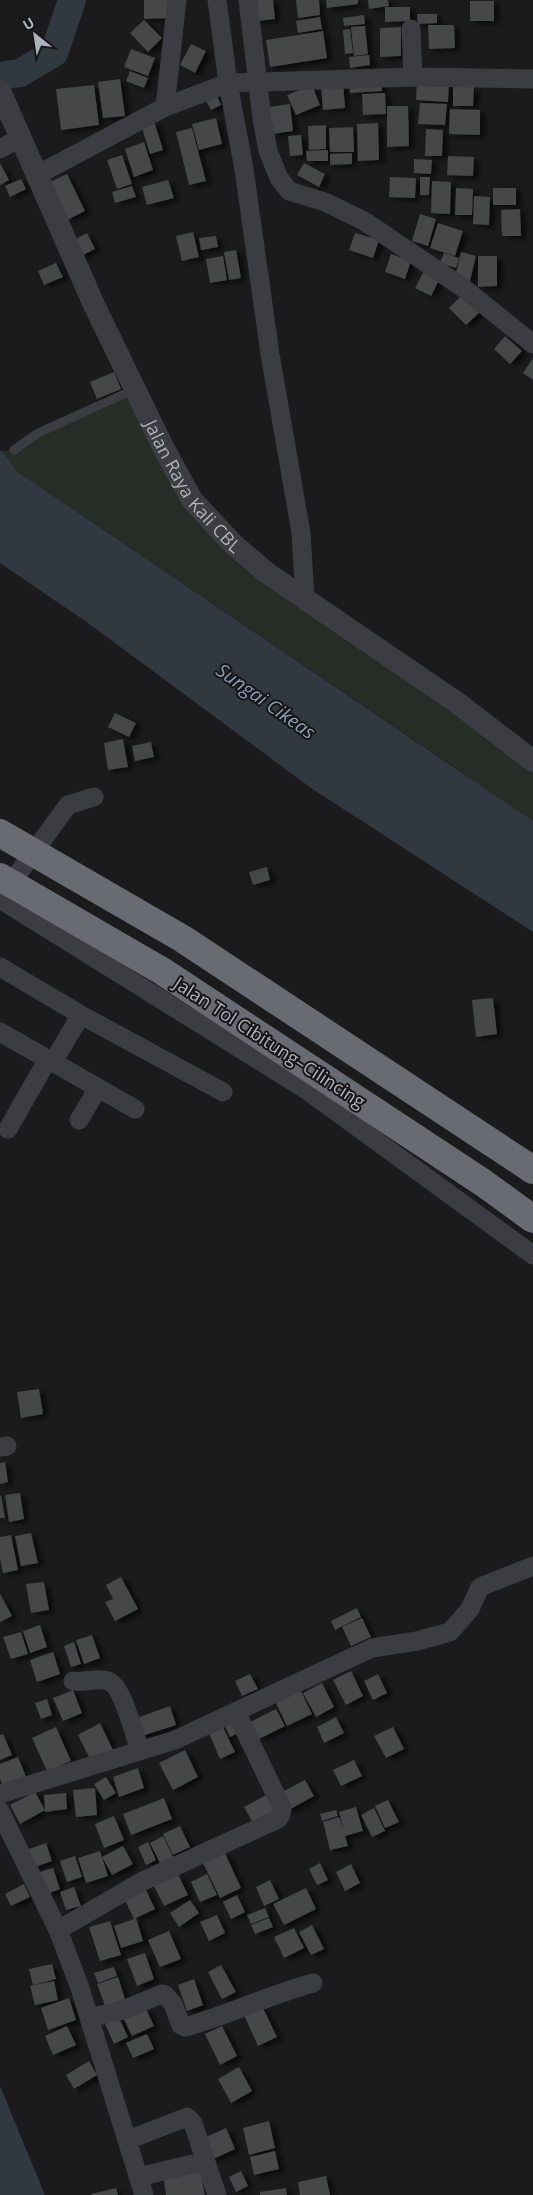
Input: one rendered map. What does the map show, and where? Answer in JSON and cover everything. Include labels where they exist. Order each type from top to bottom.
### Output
[{"type":"highway","points":[[0,833],[182,938],[533,1170]]},
{"type":"highway","name":"Jalan Tol Cibitung–Cilincing","points":[[0,877],[162,971],[482,1182],[533,1219]]},
{"type":"street","points":[[165,107],[177,0]]},
{"type":"street","points":[[216,0],[244,83],[264,134],[257,166]]},
{"type":"street","points":[[248,0],[244,83],[257,166],[270,354],[301,533],[306,599]]},
{"type":"street","points":[[411,29],[413,77]]},
{"type":"street","points":[[37,175],[165,107],[244,83],[413,77],[533,79]]},
{"type":"street","name":"Jalan Raya Kali CBL","points":[[0,91],[96,307],[135,389],[182,482],[200,510],[248,559],[459,704],[533,761]]},
{"type":"street","points":[[0,149],[20,138]]},
{"type":"street","points":[[257,166],[279,178],[289,191],[325,202],[364,222],[462,287],[533,344]]},
{"type":"street","points":[[94,797],[68,805],[0,899],[308,1091],[533,1255]]},
{"type":"street","points":[[0,967],[81,1015],[222,1092]]},
{"type":"street","points":[[8,1128],[81,1015]]},
{"type":"street","points":[[0,1032],[135,1109]]},
{"type":"street","points":[[79,1120],[98,1088]]},
{"type":"street","points":[[0,1794],[176,1740],[372,1648],[417,1641],[450,1632],[470,1609],[480,1587],[533,1566]]},
{"type":"street","points":[[73,1681],[107,1680],[113,1683],[126,1710],[140,1751]]},
{"type":"street","points":[[58,1930],[143,1881],[278,1819],[282,1815],[282,1808],[236,1712]]},
{"type":"street","points":[[0,1811],[58,1930],[90,2018],[141,2186],[205,2161]]},
{"type":"street","points":[[90,2018],[123,2010],[162,1994],[173,2004],[181,2025],[185,2027],[228,2013],[284,1991],[313,1983]]},
{"type":"street","points":[[128,2140],[187,2117],[193,2123],[217,2195]]},
{"type":"lane","points":[[14,450],[38,433],[135,389]]},
{"type":"shaded area","points":[[135,389],[163,447],[248,559],[533,761],[533,824],[457,769],[18,472],[2,451],[14,450]]},
{"type":"water","name":"Sungai Cikeas","points":[[0,451],[2,451],[18,472],[533,821],[533,932],[311,788],[88,623],[0,563]]},
{"type":"water","points":[[0,2086],[45,2195],[0,2195]]},
{"type":"building","points":[[144,0],[172,0],[172,18],[144,19]]},
{"type":"building","points":[[254,0],[273,0],[275,19],[256,21]]},
{"type":"building","points":[[296,0],[319,0],[320,15],[298,18]]},
{"type":"building","points":[[326,0],[358,0],[358,4],[327,8]]},
{"type":"building","points":[[368,0],[388,0],[389,6],[369,9]]},
{"type":"building","points":[[470,1],[494,1],[494,21],[470,21]]},
{"type":"building","points":[[385,7],[410,7],[410,21],[385,22]]},
{"type":"building","points":[[417,14],[437,14],[437,23],[418,24]]},
{"type":"building","points":[[364,15],[365,24],[344,26],[343,18]]},
{"type":"building","points":[[320,17],[322,29],[298,33],[296,21]]},
{"type":"building","points":[[144,20],[162,38],[148,52],[130,33]]},
{"type":"building","points":[[428,25],[454,25],[455,48],[429,49]]},
{"type":"building","points":[[365,26],[368,54],[354,56],[351,27]]},
{"type":"building","points":[[401,27],[401,56],[380,57],[380,28]]},
{"type":"building","points":[[350,29],[353,53],[345,54],[343,30]]},
{"type":"building","points":[[323,31],[327,58],[270,67],[266,40]]},
{"type":"building","points":[[191,44],[206,51],[195,73],[180,65]]},
{"type":"building","points":[[131,49],[155,58],[148,76],[124,67]]},
{"type":"building","points":[[369,55],[370,65],[350,68],[349,57]]},
{"type":"building","points":[[130,71],[148,78],[144,88],[126,81]]},
{"type":"building","points":[[120,79],[125,116],[103,118],[98,82]]},
{"type":"building","points":[[381,80],[382,91],[350,93],[349,81]]},
{"type":"building","points":[[417,80],[449,81],[448,102],[416,100]]},
{"type":"building","points":[[343,83],[345,108],[323,110],[321,85]]},
{"type":"building","points":[[94,85],[99,125],[61,130],[56,89]]},
{"type":"building","points":[[312,85],[320,105],[296,115],[287,95]]},
{"type":"building","points":[[453,86],[474,87],[473,106],[453,106]]},
{"type":"building","points":[[385,93],[386,114],[363,115],[362,94]]},
{"type":"building","points":[[216,94],[221,105],[211,110],[205,99]]},
{"type":"building","points":[[420,103],[447,104],[445,125],[418,124]]},
{"type":"building","points":[[290,104],[293,131],[272,134],[269,107]]},
{"type":"building","points":[[387,106],[408,106],[409,146],[387,147]]},
{"type":"building","points":[[450,109],[480,110],[480,135],[449,134]]},
{"type":"building","points":[[216,118],[222,144],[199,150],[192,124]]},
{"type":"building","points":[[154,121],[163,150],[150,154],[141,125]]},
{"type":"building","points":[[378,123],[379,160],[358,161],[357,124]]},
{"type":"building","points":[[326,125],[326,149],[309,150],[308,126]]},
{"type":"building","points":[[353,127],[354,152],[330,152],[329,128]]},
{"type":"building","points":[[192,128],[206,181],[189,185],[176,132]]},
{"type":"building","points":[[426,129],[443,130],[442,156],[425,156]]},
{"type":"building","points":[[301,135],[303,155],[290,156],[288,136]]},
{"type":"building","points":[[144,142],[153,170],[134,177],[125,149]]},
{"type":"building","points":[[328,150],[328,161],[307,161],[306,151]]},
{"type":"building","points":[[352,153],[352,164],[330,165],[330,154]]},
{"type":"building","points":[[122,155],[132,184],[117,189],[107,160]]},
{"type":"building","points":[[448,156],[474,157],[473,176],[447,175]]},
{"type":"building","points":[[414,159],[432,160],[431,174],[414,173]]},
{"type":"building","points":[[0,163],[9,180],[0,185]]},
{"type":"building","points":[[304,163],[325,174],[319,187],[297,175]]},
{"type":"building","points":[[67,174],[85,211],[67,220],[48,183]]},
{"type":"building","points":[[390,177],[416,178],[415,198],[389,197]]},
{"type":"building","points":[[420,177],[430,177],[429,195],[420,195]]},
{"type":"building","points":[[21,179],[26,189],[10,197],[5,186]]},
{"type":"building","points":[[168,180],[174,198],[147,205],[142,187]]},
{"type":"building","points":[[432,181],[451,182],[450,214],[431,213]]},
{"type":"building","points":[[132,186],[136,197],[115,203],[112,192]]},
{"type":"building","points":[[456,188],[473,189],[472,215],[455,215]]},
{"type":"building","points":[[493,188],[516,188],[516,205],[493,205]]},
{"type":"building","points":[[474,196],[490,197],[489,225],[473,224]]},
{"type":"building","points":[[520,209],[521,236],[502,236],[501,210]]},
{"type":"building","points":[[420,214],[436,219],[428,246],[412,241]]},
{"type":"building","points":[[438,223],[463,231],[455,256],[430,248]]},
{"type":"building","points":[[193,232],[199,257],[182,261],[176,236]]},
{"type":"building","points":[[87,233],[95,249],[79,257],[72,241]]},
{"type":"building","points":[[355,233],[379,240],[373,258],[349,250]]},
{"type":"building","points":[[216,236],[218,247],[201,250],[199,238]]},
{"type":"building","points":[[236,250],[241,278],[229,280],[224,252]]},
{"type":"building","points":[[461,252],[476,256],[470,281],[455,277]]},
{"type":"building","points":[[444,253],[459,258],[456,268],[440,263]]},
{"type":"building","points":[[391,254],[411,261],[405,279],[385,272]]},
{"type":"building","points":[[223,256],[227,280],[210,283],[206,259]]},
{"type":"building","points":[[478,256],[497,256],[497,286],[478,287]]},
{"type":"building","points":[[56,263],[63,277],[44,285],[38,271]]},
{"type":"building","points":[[424,271],[440,278],[431,296],[415,288]]},
{"type":"building","points":[[465,292],[482,310],[466,325],[449,308]]},
{"type":"building","points":[[505,336],[522,351],[510,364],[494,349]]},
{"type":"building","points":[[533,358],[533,380],[523,373]]},
{"type":"building","points":[[114,372],[121,389],[97,399],[90,382]]},
{"type":"building","points":[[115,713],[136,723],[129,737],[108,727]]},
{"type":"building","points":[[123,739],[128,767],[108,770],[104,743]]},
{"type":"building","points":[[151,742],[154,757],[135,761],[132,746]]},
{"type":"building","points":[[267,867],[270,880],[253,885],[249,872]]},
{"type":"building","points":[[493,998],[497,1034],[476,1037],[472,1000]]},
{"type":"building","points":[[39,1389],[43,1414],[21,1418],[17,1392]]},
{"type":"building","points":[[5,1462],[8,1482],[0,1484],[0,1463]]},
{"type":"building","points":[[20,1493],[24,1519],[9,1522],[5,1495]]},
{"type":"building","points":[[1,1495],[5,1518],[0,1518]]},
{"type":"building","points":[[31,1533],[38,1563],[21,1566],[15,1536]]},
{"type":"building","points":[[11,1535],[18,1570],[3,1573],[0,1559],[0,1537]]},
{"type":"building","points":[[121,1577],[138,1609],[115,1621],[105,1602],[113,1599],[106,1585]]},
{"type":"building","points":[[44,1582],[49,1610],[31,1613],[26,1584]]},
{"type":"building","points":[[0,1594],[12,1616],[0,1622]]},
{"type":"building","points":[[357,1608],[361,1617],[335,1630],[331,1621]]},
{"type":"building","points":[[362,1618],[371,1637],[351,1646],[342,1627]]},
{"type":"building","points":[[40,1625],[47,1647],[30,1653],[23,1631]]},
{"type":"building","points":[[21,1632],[28,1654],[11,1659],[3,1637]]},
{"type":"building","points":[[92,1635],[100,1658],[84,1664],[76,1640]]},
{"type":"building","points":[[74,1642],[81,1664],[71,1667],[64,1646]]},
{"type":"building","points":[[53,1652],[60,1674],[37,1682],[30,1660]]},
{"type":"building","points":[[351,1671],[363,1696],[346,1705],[333,1680]]},
{"type":"building","points":[[250,1674],[258,1689],[242,1696],[235,1681]]},
{"type":"building","points":[[378,1674],[387,1693],[373,1700],[364,1681]]},
{"type":"building","points":[[322,1683],[334,1707],[316,1717],[303,1693]]},
{"type":"building","points":[[300,1689],[312,1714],[287,1726],[275,1701]]},
{"type":"building","points":[[73,1690],[82,1713],[63,1721],[53,1698]]},
{"type":"building","points":[[47,1699],[52,1715],[41,1719],[35,1703]]},
{"type":"building","points":[[170,1706],[176,1725],[139,1737],[134,1719]]},
{"type":"building","points":[[276,1709],[285,1726],[259,1739],[250,1722]]},
{"type":"building","points":[[232,1717],[240,1732],[230,1737],[223,1722]]},
{"type":"building","points":[[336,1717],[344,1733],[324,1743],[317,1727]]},
{"type":"building","points":[[100,1723],[114,1752],[92,1763],[78,1735]]},
{"type":"building","points":[[221,1723],[235,1752],[220,1759],[207,1729]]},
{"type":"building","points":[[56,1727],[71,1761],[47,1771],[32,1738]]},
{"type":"building","points":[[393,1727],[404,1749],[386,1758],[374,1736]]},
{"type":"building","points":[[3,1734],[12,1755],[0,1760],[0,1735]]},
{"type":"building","points":[[185,1750],[198,1777],[173,1790],[159,1763]]},
{"type":"building","points":[[18,1757],[27,1779],[4,1788],[0,1779],[0,1764]]},
{"type":"building","points":[[354,1760],[362,1776],[341,1786],[333,1770]]},
{"type":"building","points":[[138,1768],[144,1788],[119,1797],[113,1777]]},
{"type":"building","points":[[106,1777],[116,1793],[104,1800],[94,1784]]},
{"type":"building","points":[[305,1780],[314,1796],[287,1811],[278,1794]]},
{"type":"building","points":[[95,1788],[97,1815],[76,1817],[73,1790]]},
{"type":"building","points":[[35,1792],[45,1810],[20,1824],[10,1805]]},
{"type":"building","points":[[66,1793],[67,1809],[45,1812],[44,1795]]},
{"type":"building","points":[[266,1795],[275,1811],[253,1823],[244,1807]]},
{"type":"building","points":[[164,1798],[172,1819],[131,1835],[123,1814]]},
{"type":"building","points":[[388,1800],[399,1822],[385,1828],[375,1806]]},
{"type":"building","points":[[356,1807],[363,1831],[345,1836],[348,1846],[330,1850],[323,1822],[339,1817],[344,1831],[340,1817],[343,1815],[340,1816],[339,1812]]},
{"type":"building","points":[[374,1808],[385,1831],[372,1837],[361,1815]]},
{"type":"building","points":[[336,1810],[338,1816],[322,1821],[320,1814]]},
{"type":"building","points":[[114,1816],[124,1840],[104,1848],[95,1824]]},
{"type":"building","points":[[180,1826],[190,1847],[173,1855],[163,1834]]},
{"type":"building","points":[[163,1836],[174,1859],[161,1865],[150,1843]]},
{"type":"building","points":[[148,1842],[156,1860],[146,1865],[138,1847]]},
{"type":"building","points":[[46,1843],[52,1861],[32,1868],[26,1850]]},
{"type":"building","points":[[123,1846],[133,1864],[112,1875],[102,1857]]},
{"type":"building","points":[[100,1851],[108,1876],[86,1883],[78,1858]]},
{"type":"building","points":[[224,1851],[241,1888],[220,1898],[202,1861]]},
{"type":"building","points":[[75,1856],[82,1877],[67,1882],[60,1861]]},
{"type":"building","points":[[320,1863],[328,1880],[317,1885],[309,1869]]},
{"type":"building","points":[[351,1864],[360,1883],[345,1891],[336,1872]]},
{"type":"building","points":[[53,1868],[60,1889],[44,1895],[37,1873]]},
{"type":"building","points":[[178,1874],[188,1895],[164,1906],[154,1886]]},
{"type":"building","points":[[207,1874],[217,1895],[200,1902],[191,1882]]},
{"type":"building","points":[[270,1880],[279,1899],[264,1906],[256,1887]]},
{"type":"building","points":[[24,1884],[30,1897],[11,1906],[5,1894]]},
{"type":"building","points":[[74,1887],[81,1906],[66,1910],[60,1892]]},
{"type":"building","points":[[145,1888],[155,1909],[136,1918],[143,1941],[121,1948],[114,1926],[134,1919],[124,1898]]},
{"type":"building","points":[[306,1888],[316,1909],[284,1925],[273,1904]]},
{"type":"building","points":[[237,1895],[245,1912],[231,1919],[223,1902]]},
{"type":"building","points":[[190,1900],[199,1913],[179,1927],[170,1913]]},
{"type":"building","points":[[265,1908],[269,1917],[251,1924],[247,1915]]},
{"type":"building","points":[[217,1915],[225,1933],[209,1941],[200,1922]]},
{"type":"building","points":[[269,1918],[273,1927],[255,1934],[251,1925]]},
{"type":"building","points":[[110,1921],[121,1955],[100,1961],[89,1927]]},
{"type":"building","points":[[312,1925],[324,1949],[311,1955],[299,1932]]},
{"type":"building","points":[[294,1928],[304,1948],[284,1958],[274,1937]]},
{"type":"building","points":[[169,1931],[181,1959],[160,1967],[148,1940]]},
{"type":"building","points":[[145,1953],[154,1979],[137,1986],[127,1959]]},
{"type":"building","points":[[52,1964],[56,1979],[33,1985],[29,1969]]},
{"type":"building","points":[[221,1965],[236,1992],[222,1999],[208,1972]]},
{"type":"building","points":[[114,1967],[117,1976],[98,1983],[94,1973]]},
{"type":"building","points":[[118,1977],[125,1999],[105,2006],[97,1984]]},
{"type":"building","points":[[194,1979],[203,2005],[187,2011],[178,1985]]},
{"type":"building","points":[[54,1981],[58,2000],[35,2005],[30,1986]]},
{"type":"building","points":[[69,1998],[76,2020],[48,2030],[41,2008]]},
{"type":"building","points":[[262,2006],[277,2037],[258,2046],[244,2015]]},
{"type":"building","points":[[145,2007],[154,2026],[132,2036],[123,2017]]},
{"type":"building","points":[[119,2018],[128,2037],[114,2044],[105,2024]]},
{"type":"building","points":[[67,2026],[76,2045],[53,2055],[45,2036]]},
{"type":"building","points":[[222,2026],[237,2056],[220,2065],[205,2034]]},
{"type":"building","points":[[147,2034],[154,2049],[133,2058],[126,2043]]},
{"type":"building","points":[[89,2061],[97,2075],[74,2089],[66,2075]]},
{"type":"building","points":[[239,2067],[252,2091],[231,2103],[218,2079]]},
{"type":"building","points":[[269,2121],[275,2148],[249,2155],[243,2128]]},
{"type":"building","points":[[226,2128],[235,2149],[211,2160],[202,2139]]},
{"type":"building","points":[[275,2151],[279,2169],[254,2175],[250,2157]]},
{"type":"building","points":[[200,2168],[205,2195],[166,2195],[163,2174]]},
{"type":"building","points":[[241,2171],[248,2186],[236,2192],[229,2177]]},
{"type":"building","points":[[326,2176],[330,2195],[300,2195],[298,2182]]},
{"type":"building","points":[[116,2188],[118,2195],[91,2194]]},
{"type":"building","points":[[286,2188],[287,2195],[260,2195],[260,2192]]},
{"type":"waterway","points":[[0,76],[20,73],[54,53],[72,0]]}]
